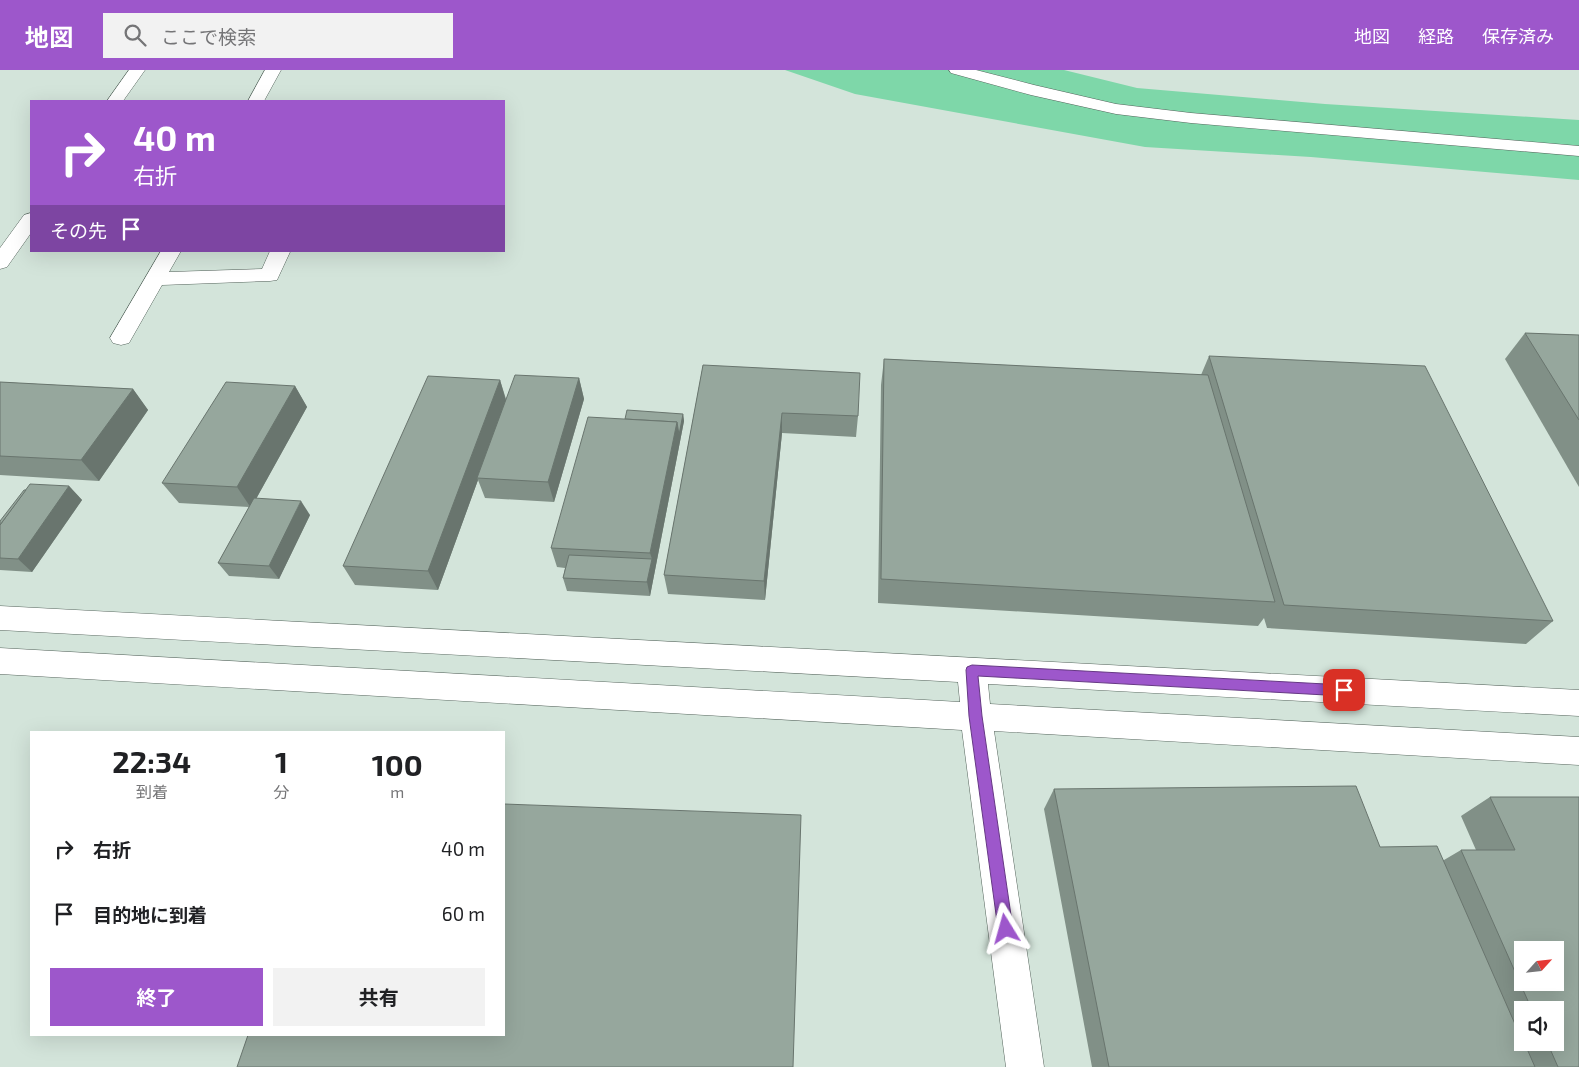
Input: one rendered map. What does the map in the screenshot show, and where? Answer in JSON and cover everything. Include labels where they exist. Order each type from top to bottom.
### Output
[{"type":"street","points":[[116,100],[137,70]]},
{"type":"street","points":[[257,100],[273,70]]},
{"type":"street","points":[[957,70],[1031,90],[1116,109],[1191,118],[1579,151]]},
{"type":"street","points":[[0,263],[30,220]]},
{"type":"street","points":[[121,338],[170,252]]},
{"type":"street","points":[[155,279],[270,275],[280,252]]},
{"type":"street","points":[[0,618],[1579,702]]},
{"type":"street","points":[[0,661],[1579,751]]},
{"type":"street","points":[[972,670],[976,716],[1025,1067]]},
{"type":"green space","points":[[785,70],[1064,70],[1137,88],[1325,104],[1579,120],[1579,180],[1311,157],[1145,147],[855,94]]},
{"type":"building","points":[[1525,333],[1579,335],[1579,420]]},
{"type":"building","points":[[1209,356],[1425,366],[1553,621],[1284,605]]},
{"type":"building","points":[[884,359],[1208,375],[1275,602],[881,579]]},
{"type":"building","points":[[703,365],[860,373],[858,416],[782,413],[764,581],[664,575]]},
{"type":"building","points":[[515,375],[579,378],[548,482],[477,478]]},
{"type":"building","points":[[428,376],[500,380],[428,571],[343,566]]},
{"type":"building","points":[[0,382],[133,389],[81,460],[0,456]]},
{"type":"building","points":[[226,382],[295,386],[237,487],[162,483]]},
{"type":"building","points":[[627,410],[683,414],[679,435],[677,422],[625,419]]},
{"type":"building","points":[[588,417],[677,422],[650,553],[551,548]]},
{"type":"building","points":[[30,484],[69,486],[18,559],[0,558],[0,525]]},
{"type":"building","points":[[24,490],[26,490],[0,525],[0,521]]},
{"type":"building","points":[[254,498],[301,501],[269,566],[218,563]]},
{"type":"building","points":[[569,555],[652,559],[647,582],[563,578]]},
{"type":"building","points":[[1356,786],[1380,847],[1437,846],[1514,1022],[1514,1051],[1528,1051],[1535,1067],[1109,1067],[1054,789]]},
{"type":"building","points":[[1490,797],[1579,797],[1579,1067],[1558,1067],[1551,1051],[1564,1051],[1564,1001],[1528,1001],[1524,991],[1564,991],[1564,941],[1514,941],[1514,969],[1461,850],[1515,850]]},
{"type":"building","points":[[505,804],[801,815],[793,1067],[237,1067],[248,1036],[505,1036]]},
{"type":"route","points":[[1006,929],[976,716],[972,670],[1344,690]]}]
